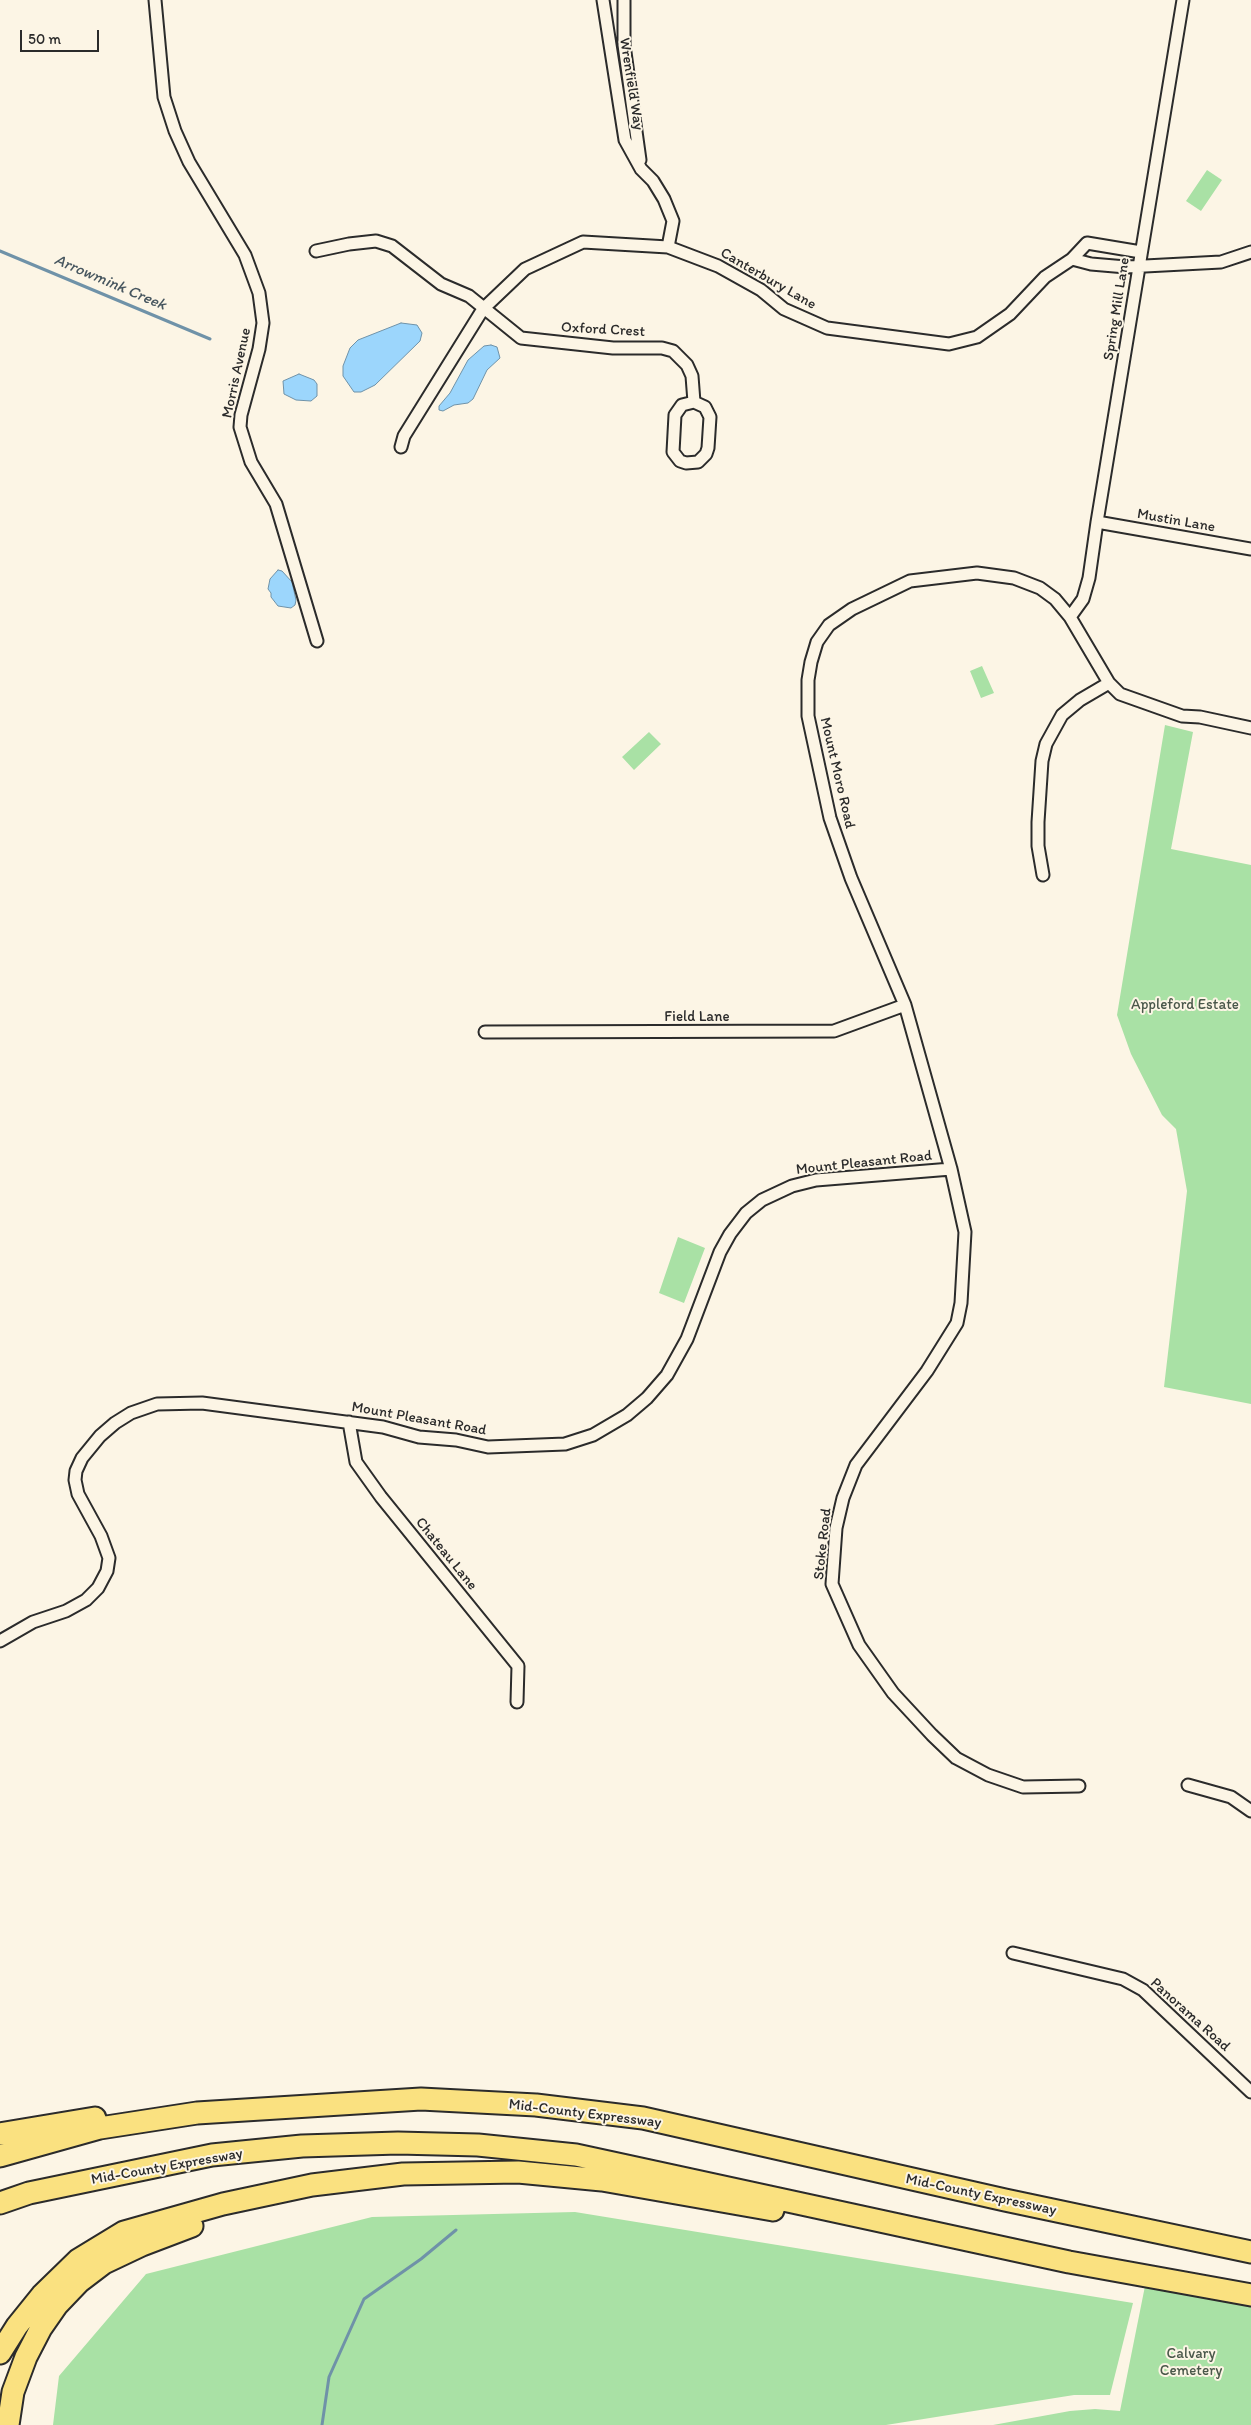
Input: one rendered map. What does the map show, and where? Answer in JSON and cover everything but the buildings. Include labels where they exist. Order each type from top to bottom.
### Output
[{"type":"highway","name":"Mid-County Expressway","points":[[0,2156],[100,2128],[197,2114],[421,2099],[536,2105],[643,2118],[1006,2200],[1251,2252]]},
{"type":"highway","points":[[0,2134],[90,2118],[197,2114]]},
{"type":"highway","name":"Mid-County Expressway","points":[[0,2203],[29,2193],[212,2156],[302,2146],[398,2143],[478,2145],[576,2155],[1022,2252],[1251,2295]]},
{"type":"highway","points":[[8,2425],[13,2392],[26,2357],[41,2328],[57,2305],[79,2282],[104,2262],[142,2245],[207,2221],[350,2189],[476,2177],[491,2171]]},
{"type":"highway","points":[[0,2354],[17,2326],[42,2295],[70,2267],[78,2260],[124,2232],[223,2204],[312,2185],[403,2174],[491,2171],[602,2180],[1022,2252]]},
{"type":"highway","points":[[22,2425],[26,2390],[33,2367],[46,2339],[62,2314],[80,2292],[108,2268],[142,2245]]},
{"type":"street","name":"Morris Avenue","points":[[155,0],[164,97],[175,131],[189,162],[245,255],[259,293],[263,323],[259,349],[241,415],[240,427],[250,462],[276,504],[318,641]]},
{"type":"street","name":"Wrenfield Way","points":[[603,0],[625,140],[641,169],[653,181],[664,199],[672,221],[668,247]]},
{"type":"street","name":"Wrenfield Way","points":[[624,0],[627,70],[641,169]]},
{"type":"street","name":"Spring Mill Lane","points":[[1070,617],[1083,599],[1089,578],[1183,0]]},
{"type":"street","name":"Oxford Crest","points":[[316,251],[376,241],[392,246],[441,284],[469,296],[521,338],[613,348],[657,348],[673,351],[687,365],[692,376],[694,402]]},
{"type":"street","name":"Canterbury Lane","points":[[401,447],[404,436],[483,309],[525,269],[583,242],[668,247],[718,266],[761,290],[784,309],[827,328],[949,344],[976,337],[1010,314],[1045,278],[1072,259],[1087,243],[1141,252]]},
{"type":"street","points":[[1072,259],[1101,265],[1141,266],[1221,262],[1251,252]]},
{"type":"street","points":[[694,402],[705,407],[710,417],[708,448],[706,454],[698,462],[686,463],[680,461],[672,452],[675,415],[682,405],[694,402]]},
{"type":"street","name":"Mustin Lane","points":[[1097,522],[1251,549]]},
{"type":"street","name":"Mount Moro Road","points":[[950,1169],[904,1005],[850,878],[830,818],[808,716],[808,680],[817,642],[829,625],[852,609],[910,581],[946,575],[977,573],[1014,578],[1040,588],[1055,600],[1070,617],[1109,684],[1120,694],[1182,716],[1200,717],[1251,728]]},
{"type":"street","points":[[1043,875],[1038,846],[1038,822],[1042,761],[1046,744],[1062,715],[1080,700],[1109,684]]},
{"type":"street","name":"Field Lane","points":[[485,1032],[834,1031],[904,1005]]},
{"type":"street","name":"Mount Pleasant Road","points":[[0,1641],[33,1622],[66,1611],[86,1600],[98,1588],[107,1572],[109,1558],[101,1536],[78,1494],[75,1480],[82,1458],[100,1436],[130,1413],[157,1404],[202,1403],[383,1427],[419,1437],[456,1440],[488,1447],[565,1444],[593,1435],[627,1415],[647,1398],[666,1375],[687,1339],[720,1252],[730,1234],[746,1213],[762,1200],[792,1186],[816,1180],[950,1169]]},
{"type":"street","name":"Stoke Road","points":[[950,1169],[965,1232],[961,1303],[957,1323],[927,1371],[856,1466],[843,1498],[836,1528],[832,1584],[859,1645],[893,1692],[956,1758],[988,1775],[1023,1787],[1079,1786]]},
{"type":"street","name":"Chateau Lane","points":[[349,1422],[356,1462],[381,1497],[518,1666],[518,1702]]},
{"type":"street","points":[[1188,1785],[1231,1797],[1251,1811]]},
{"type":"street","name":"Panorama Road","points":[[1013,1953],[1122,1978],[1143,1990],[1251,2092]]},
{"type":"green space","points":[[1207,170],[1222,180],[1201,211],[1186,201]]},
{"type":"green space","points":[[982,666],[994,693],[981,698],[970,671]]},
{"type":"green space","name":"Appleford Estate","points":[[1165,725],[1193,732],[1171,849],[1251,865],[1251,1404],[1164,1387],[1187,1191],[1176,1129],[1162,1115],[1131,1054],[1117,1015]]},
{"type":"green space","points":[[649,732],[661,744],[634,770],[622,757]]},
{"type":"green space","points":[[678,1237],[705,1248],[684,1303],[659,1293]]},
{"type":"green space","points":[[575,2212],[1133,2303],[1110,2395],[1074,2395],[886,2425],[53,2425],[59,2376],[146,2274],[372,2217]]},
{"type":"green space","name":"Calvary Cemetery","points":[[1147,2276],[1251,2295],[1251,2425],[993,2425],[1070,2411],[1095,2409],[1120,2411]]},
{"type":"water","points":[[401,323],[417,325],[422,333],[420,341],[375,385],[361,392],[354,392],[343,376],[343,366],[350,348],[358,340]]},
{"type":"water","points":[[491,345],[497,347],[500,358],[487,370],[473,399],[468,403],[454,405],[443,411],[439,410],[439,406],[450,393],[468,360],[484,346]]},
{"type":"water","points":[[299,374],[314,380],[317,384],[317,396],[311,401],[296,400],[284,394],[283,381]]},
{"type":"water","points":[[278,570],[282,571],[292,582],[296,600],[295,605],[291,608],[278,606],[268,589],[270,579]]},
{"type":"waterway","name":"Arrowmink Creek","points":[[0,251],[210,339]]},
{"type":"waterway","points":[[322,2425],[329,2377],[364,2299],[421,2259],[456,2230]]}]
